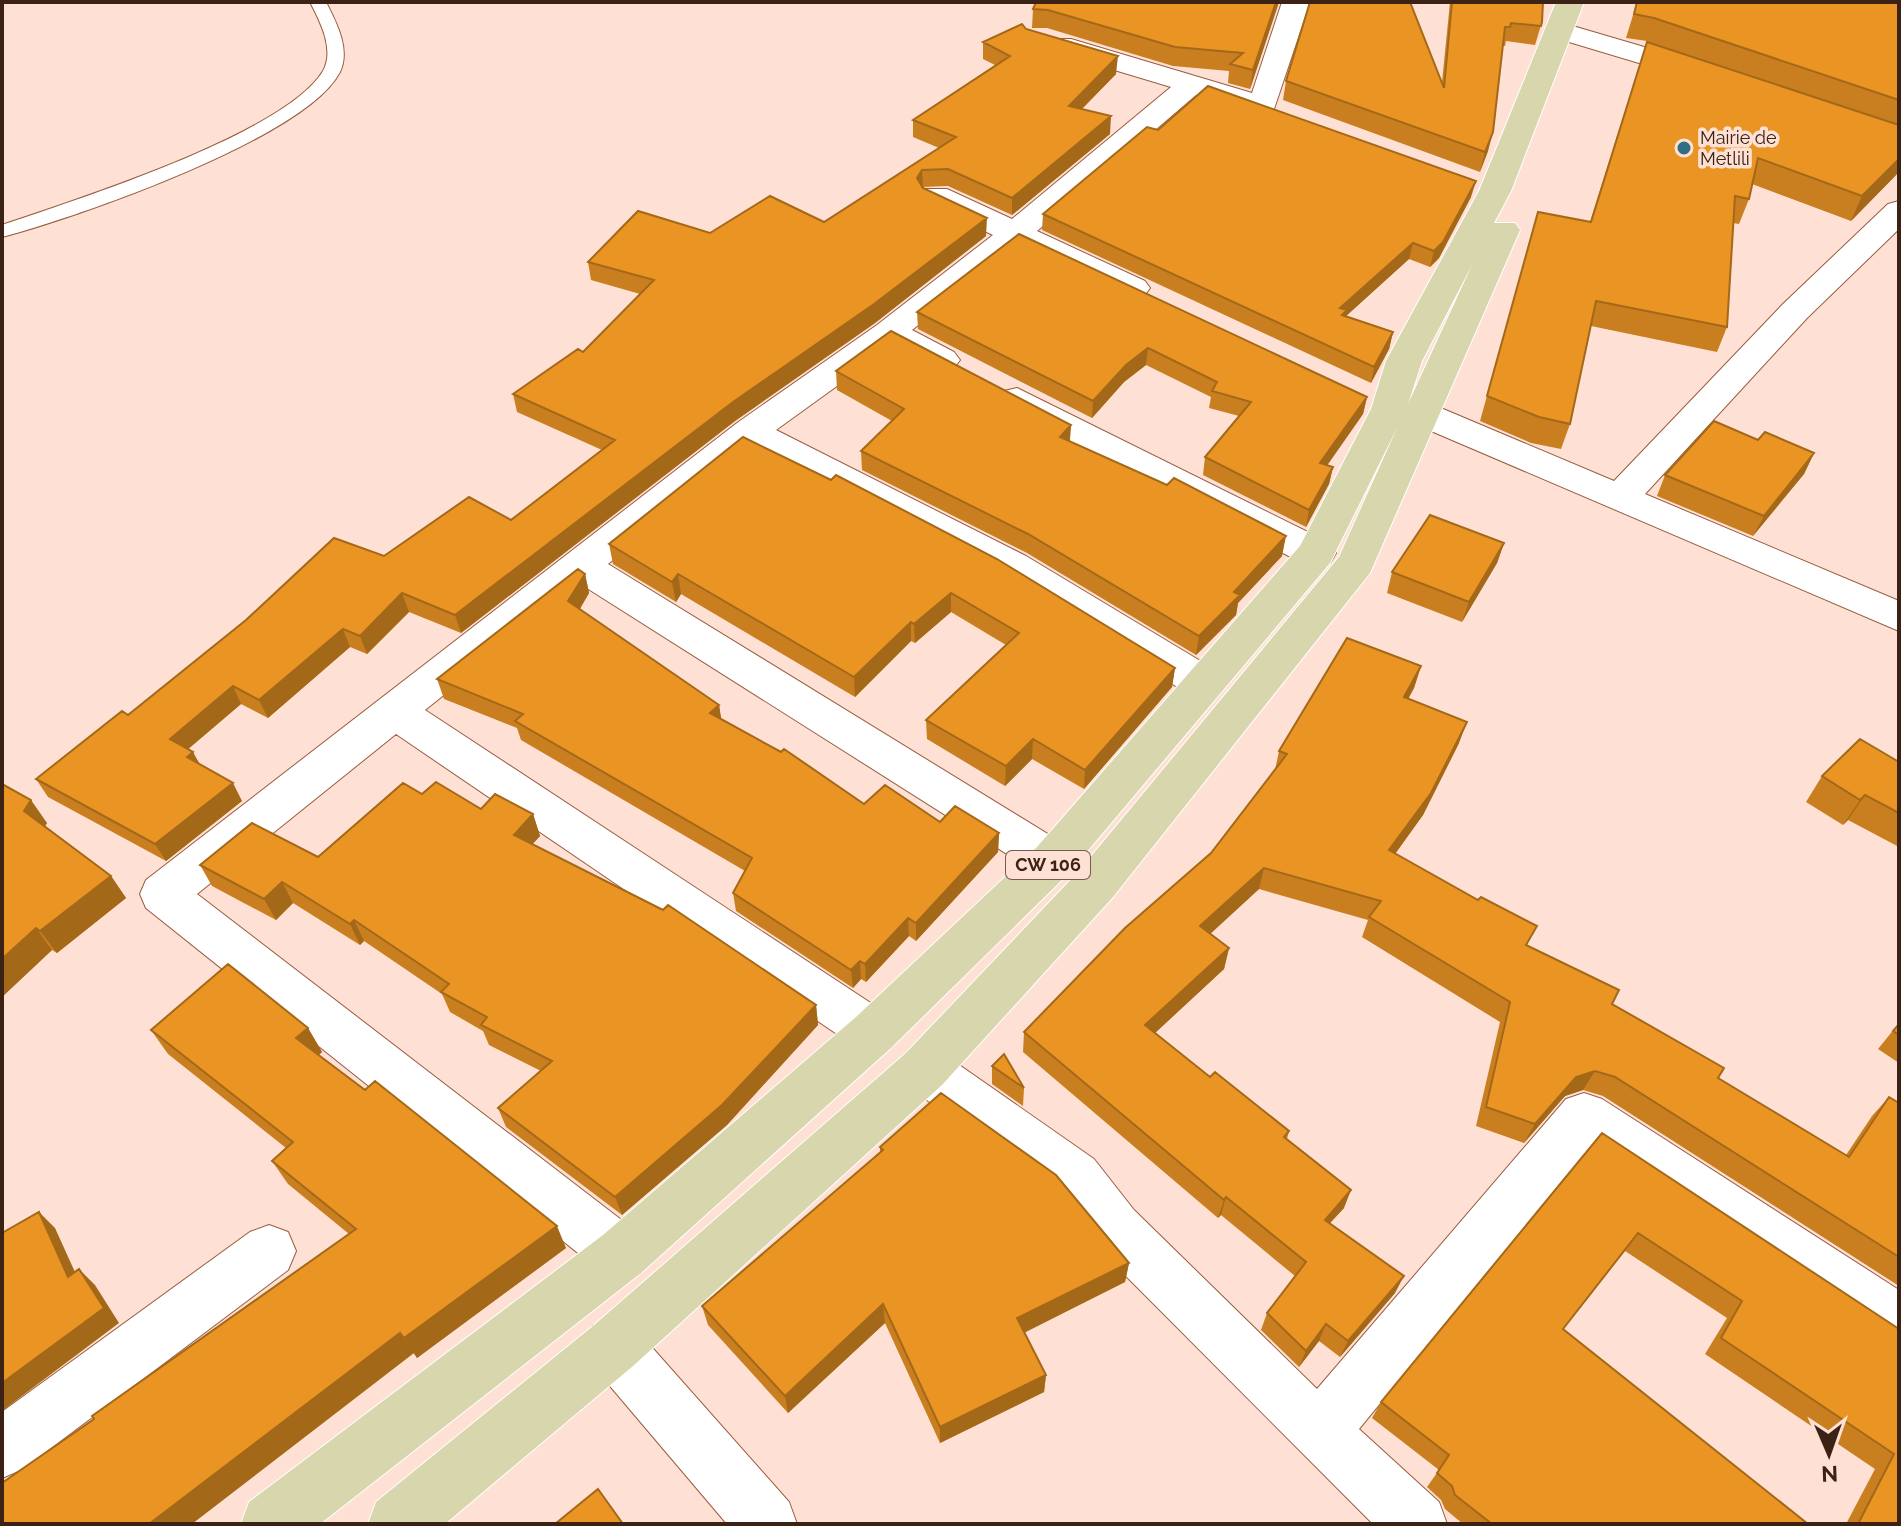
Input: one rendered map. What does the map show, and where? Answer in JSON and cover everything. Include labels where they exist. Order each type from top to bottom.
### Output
[{"type":"main road","name":"CW 106","points":[[398,1524],[613,1346],[924,1069],[1096,884],[1356,563],[1404,361],[1480,186],[1576,18]]},
{"type":"main road","name":"CW 106","points":[[271,1524],[622,1254],[874,1032],[1053,860],[1202,682],[1316,553],[1391,406],[1514,206],[1576,18]]},
{"type":"street","points":[[1263,106],[1296,2]]},
{"type":"street","points":[[1576,18],[1728,82]]},
{"type":"street","points":[[1036,37],[1292,117]]},
{"type":"street","points":[[622,1254],[163,894],[392,710],[582,566],[750,431],[889,332],[1016,232],[1191,85]]},
{"type":"street","points":[[936,196],[1160,300]]},
{"type":"street","points":[[1621,496],[1795,311],[1899,211]]},
{"type":"street","points":[[889,332],[1316,553]]},
{"type":"street","points":[[1391,406],[1621,496],[1899,617]]},
{"type":"street","points":[[750,431],[1012,566],[1202,682]]},
{"type":"street","points":[[582,566],[1053,860]]},
{"type":"street","points":[[392,710],[874,1032]]},
{"type":"street","points":[[924,1069],[1075,1176],[1115,1228],[1319,1432],[1417,1524]]},
{"type":"street","points":[[1319,1432],[1584,1116],[1899,1322]]},
{"type":"street","points":[[2,1448],[269,1251]]},
{"type":"street","points":[[613,1346],[767,1524]]},
{"type":"lane","points":[[2,231],[159,175],[256,132],[305,99],[331,74],[336,54],[329,23],[318,2]]},
{"type":"building","points":[[1036,2],[1276,2],[1253,70],[1230,64],[1243,53],[1175,47],[1048,10],[1033,9]]},
{"type":"building","points":[[1310,2],[1410,2],[1444,88],[1452,2],[1543,2],[1541,26],[1511,23],[1510,27],[1505,27],[1493,132],[1485,152],[1286,81]]},
{"type":"building","points":[[1637,2],[1899,2],[1899,100],[1634,14]]},
{"type":"building","points":[[1022,24],[1026,29],[1118,56],[1069,106],[1111,116],[1012,198],[948,169],[922,170],[917,178],[923,188],[987,218],[874,304],[733,402],[455,615],[402,593],[360,636],[343,629],[259,700],[233,686],[170,739],[193,752],[187,757],[233,783],[155,844],[36,779],[122,711],[128,715],[246,620],[334,538],[384,556],[469,497],[511,520],[615,440],[513,394],[578,349],[583,352],[654,280],[588,262],[638,211],[710,233],[770,196],[824,222],[956,137],[913,120],[1010,56],[983,42]]},
{"type":"building","points":[[1647,42],[1899,125],[1899,159],[1862,196],[1758,158],[1749,199],[1735,196],[1727,327],[1596,301],[1570,424],[1539,417],[1487,396],[1538,212],[1591,222]]},
{"type":"building","points":[[1208,86],[1476,181],[1443,242],[1434,251],[1413,243],[1340,308],[1347,310],[1342,315],[1393,332],[1374,367],[1043,214],[1147,127],[1158,130]]},
{"type":"building","points":[[1019,234],[1367,397],[1320,463],[1333,467],[1309,510],[1205,457],[1251,402],[1212,391],[1217,382],[1148,348],[1126,365],[1093,401],[917,312]]},
{"type":"building","points":[[891,331],[1071,425],[1060,437],[1167,485],[1174,478],[1286,536],[1234,592],[1240,595],[1199,636],[1028,534],[861,451],[904,409],[836,371]]},
{"type":"building","points":[[1714,421],[1758,440],[1765,432],[1814,453],[1764,516],[1665,475]]},
{"type":"building","points":[[743,437],[831,480],[836,475],[997,559],[1175,668],[1085,770],[1033,739],[1006,766],[926,720],[1019,633],[951,593],[914,624],[911,622],[854,677],[678,574],[672,582],[609,544]]},
{"type":"building","points":[[1430,515],[1504,543],[1469,602],[1392,572]]},
{"type":"building","points":[[578,569],[585,574],[568,601],[719,705],[710,713],[781,752],[784,749],[864,804],[885,785],[940,822],[955,806],[999,833],[916,923],[908,918],[865,964],[860,961],[851,970],[733,893],[752,858],[515,721],[523,714],[437,679]]},
{"type":"building","points":[[1347,638],[1421,666],[1404,697],[1467,722],[1431,793],[1389,850],[1478,900],[1481,897],[1537,926],[1526,945],[1619,990],[1612,1004],[1724,1068],[1718,1078],[1849,1157],[1889,1097],[1899,1103],[1899,1257],[1615,1077],[1595,1071],[1576,1077],[1535,1124],[1486,1107],[1510,1002],[1369,917],[1381,901],[1264,868],[1200,926],[1229,948],[1145,1025],[1210,1077],[1215,1072],[1289,1131],[1284,1137],[1351,1190],[1325,1220],[1404,1276],[1348,1341],[1326,1324],[1306,1351],[1267,1313],[1306,1262],[1226,1197],[1224,1200],[1024,1032],[1125,928],[1211,853],[1287,754],[1279,751]]},
{"type":"building","points":[[1860,739],[1899,762],[1899,813],[1865,795],[1860,800],[1822,776]]},
{"type":"building","points":[[436,782],[481,809],[495,794],[533,814],[514,835],[663,910],[668,905],[816,1005],[722,1105],[615,1197],[498,1108],[552,1061],[481,1025],[487,1017],[441,992],[449,984],[354,920],[350,924],[282,882],[264,899],[200,865],[252,823],[318,857],[403,783],[422,794]]},
{"type":"building","points":[[2,784],[31,800],[24,811],[111,876],[40,931],[36,928],[2,959]]},
{"type":"building","points":[[228,964],[308,1028],[296,1038],[365,1090],[375,1081],[557,1226],[404,1338],[400,1333],[149,1524],[2,1524],[2,1483],[356,1229],[272,1161],[293,1142],[151,1030]]},
{"type":"building","points":[[1004,1054],[1024,1088],[992,1066]]},
{"type":"building","points":[[941,1093],[1056,1175],[1129,1263],[1017,1318],[1046,1375],[940,1427],[883,1304],[785,1396],[702,1306],[883,1150],[880,1147]]},
{"type":"building","points":[[1602,1133],[1899,1329],[1899,1524],[1858,1524],[1894,1454],[1721,1338],[1742,1301],[1638,1233],[1563,1329],[1808,1524],[1492,1524],[1455,1495],[1452,1486],[1437,1473],[1449,1455],[1381,1402]]},
{"type":"building","points":[[39,1212],[68,1277],[79,1269],[104,1308],[2,1383],[2,1233]]},
{"type":"building","points":[[598,1489],[623,1524],[555,1524]]},
{"type":"place","name":"Mairie de Metlili","points":[[1684,148]]}]
